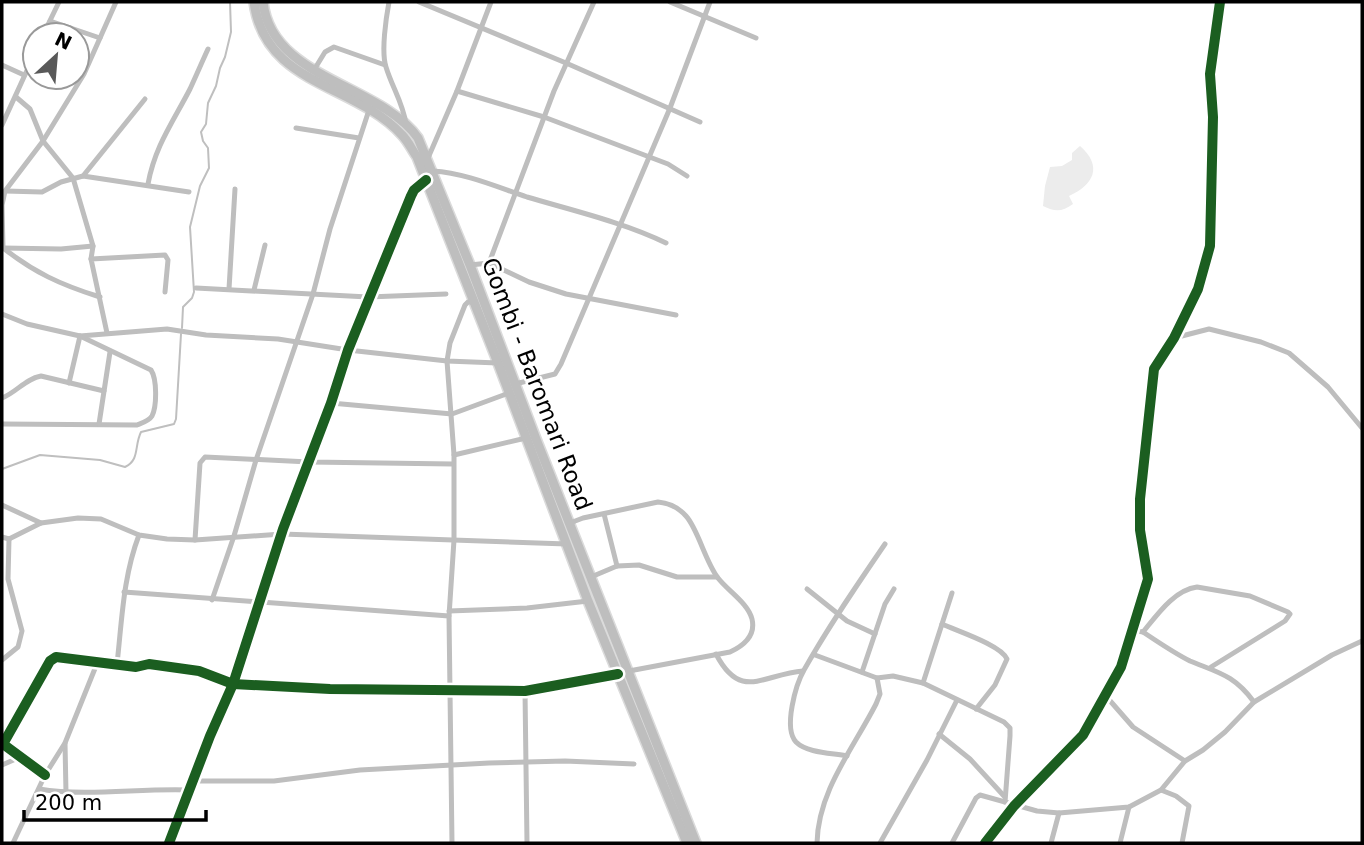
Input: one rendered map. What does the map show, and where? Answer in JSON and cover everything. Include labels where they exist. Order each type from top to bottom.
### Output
[{"type":"main road","name":"Gombi - Baromari Road","points":[[254,2],[257,21],[278,54],[305,75],[369,110],[401,134],[417,157],[516,384],[696,843]]},
{"type":"main road","name":"Gombi - Baromari Road","points":[[263,2],[267,19],[281,43],[314,70],[406,124],[418,138],[470,265],[498,363],[526,438],[590,605],[687,843]]},
{"type":"main road","points":[[590,605],[603,609]]},
{"type":"street","points":[[50,21],[59,2]]},
{"type":"street","points":[[2,247],[2,205],[5,191],[43,141],[84,74],[116,2]]},
{"type":"street","points":[[389,2],[385,65],[402,104],[406,124]]},
{"type":"street","points":[[419,2],[700,122]]},
{"type":"street","points":[[428,158],[491,2]]},
{"type":"street","points":[[489,263],[544,117],[594,2]]},
{"type":"street","points":[[670,2],[756,38]]},
{"type":"street","points":[[516,384],[555,374],[561,364],[650,158],[710,2]]},
{"type":"street","points":[[985,843],[1014,806],[1083,735],[1121,667],[1148,579],[1140,530],[1140,499],[1154,369],[1174,338],[1198,289],[1210,246],[1213,117],[1210,74],[1220,2]]},
{"type":"street","points":[[91,35],[100,38]]},
{"type":"street","points":[[314,70],[325,52],[334,47],[385,65]]},
{"type":"street","points":[[148,184],[152,160],[208,49]]},
{"type":"street","points":[[2,65],[21,74]]},
{"type":"street","points":[[2,125],[21,83]]},
{"type":"street","points":[[457,91],[544,117],[668,164],[687,176]]},
{"type":"street","points":[[16,97],[30,109],[43,141],[73,178],[93,246],[91,259],[107,333]]},
{"type":"street","points":[[83,176],[145,99]]},
{"type":"street","points":[[212,600],[256,460],[313,295],[330,229],[369,110]]},
{"type":"street","points":[[296,128],[359,138]]},
{"type":"street","points":[[433,171],[457,175],[516,193],[653,236],[666,243]]},
{"type":"street","points":[[5,191],[42,192],[83,176],[189,192]]},
{"type":"street","points":[[169,843],[233,684],[258,602],[368,297],[414,190],[426,180]]},
{"type":"street","points":[[229,289],[235,188]]},
{"type":"street","points":[[254,290],[265,245]]},
{"type":"street","points":[[2,247],[61,249],[93,246]]},
{"type":"street","points":[[2,247],[26,267],[65,286],[100,297]]},
{"type":"street","points":[[91,259],[165,255],[168,260],[165,292]]},
{"type":"street","points":[[470,265],[489,263],[547,288],[589,300],[676,315]]},
{"type":"street","points":[[196,288],[368,297],[446,294]]},
{"type":"street","points":[[452,843],[449,613],[454,540],[454,455],[447,361],[450,343],[465,305],[479,301]]},
{"type":"street","points":[[2,314],[27,324],[80,337],[150,370],[155,376],[152,416],[137,425],[2,424]]},
{"type":"street","points":[[80,337],[167,329],[447,361],[498,363]]},
{"type":"street","points":[[1174,338],[1209,329],[1251,339],[1289,353],[1328,387],[1362,428]]},
{"type":"street","points":[[69,383],[80,337]]},
{"type":"street","points":[[99,424],[110,352]]},
{"type":"street","points":[[2,398],[14,393],[31,377],[41,376],[104,391]]},
{"type":"street","points":[[331,403],[452,414],[509,393]]},
{"type":"street","points":[[454,455],[526,438]]},
{"type":"street","points":[[195,540],[201,459],[205,457],[453,464]]},
{"type":"street","points":[[570,523],[658,502],[670,503],[687,517],[717,577],[749,611],[753,621],[750,638],[742,646],[716,654],[629,671]]},
{"type":"street","points":[[2,505],[41,523]]},
{"type":"street","points":[[604,514],[617,566]]},
{"type":"street","points":[[2,660],[18,647],[22,631],[8,579],[5,538],[41,523],[78,518],[101,519],[139,535],[195,540],[282,534],[567,544]]},
{"type":"street","points":[[117,664],[124,592],[130,559],[139,535]]},
{"type":"street","points":[[847,755],[806,748],[795,741],[792,734],[792,704],[803,671],[885,544]]},
{"type":"street","points":[[591,577],[617,566],[639,565],[677,577],[717,577]]},
{"type":"street","points":[[1143,632],[1170,603],[1189,588],[1198,587],[1250,596],[1290,614],[1285,621],[1211,667]]},
{"type":"street","points":[[807,589],[859,628],[875,634]]},
{"type":"street","points":[[862,672],[885,604],[894,589]]},
{"type":"street","points":[[124,592],[212,600],[449,613],[590,605]]},
{"type":"street","points":[[923,683],[952,593]]},
{"type":"street","points":[[942,624],[984,642],[1007,656],[995,685],[976,709]]},
{"type":"street","points":[[1132,630],[1143,632],[1189,660],[1224,674],[1244,689],[1254,702]]},
{"type":"street","points":[[939,734],[970,759],[1014,806],[1059,813],[1129,807],[1161,790],[1185,761],[1225,732],[1254,702],[1332,655],[1362,641]]},
{"type":"street","points":[[716,654],[732,678],[751,683],[778,674],[803,671]]},
{"type":"street","points":[[815,654],[877,678],[893,676],[923,683],[1004,722],[1010,727],[1005,799]]},
{"type":"street","points":[[45,775],[2,745],[50,660],[56,657],[136,667],[149,664],[199,671],[233,684],[330,689],[525,691],[618,674]]},
{"type":"street","points":[[13,843],[45,775],[65,743],[98,661]]},
{"type":"street","points":[[817,843],[822,806],[880,694],[877,678]]},
{"type":"street","points":[[525,691],[527,843]]},
{"type":"street","points":[[1105,695],[1133,727],[1185,761]]},
{"type":"street","points":[[881,843],[927,761],[957,700]]},
{"type":"street","points":[[65,743],[66,793]]},
{"type":"street","points":[[2,765],[18,758]]},
{"type":"street","points":[[193,781],[274,781],[360,770],[452,765],[565,761],[634,764]]},
{"type":"street","points":[[39,789],[66,793],[189,790]]},
{"type":"street","points":[[1161,790],[1176,796],[1189,806],[1182,843]]},
{"type":"street","points":[[952,843],[976,798],[987,795],[1005,799]]},
{"type":"street","points":[[1119,843],[1129,807]]},
{"type":"street","points":[[1051,843],[1059,813]]},
{"type":"shaded area","points":[[1080,146],[1092,161],[1090,181],[1069,196],[1073,204],[1069,207],[1058,210],[1043,206],[1050,167],[1062,166],[1072,160],[1072,153]]},
{"type":"waterway","points":[[182,328],[183,307],[194,292],[190,227],[200,186],[209,168],[208,148],[201,132],[206,124],[208,103],[216,86],[231,32],[230,2]]},
{"type":"waterway","points":[[2,469],[40,455],[100,460],[125,467],[130,464],[135,457],[141,432],[174,424],[176,419],[181,334]]},
{"type":"cycle path","points":[[985,843],[1014,806],[1083,735],[1121,667],[1148,579],[1140,530],[1140,499],[1154,369],[1174,338],[1198,289],[1210,246],[1213,117],[1210,74],[1220,2]]},
{"type":"cycle path","points":[[169,843],[233,684],[283,529],[331,403],[348,350],[411,196],[426,180]]},
{"type":"cycle path","points":[[45,775],[3,744],[50,661],[56,657],[136,667],[149,664],[199,671],[233,684],[330,689],[525,691],[618,674]]}]
